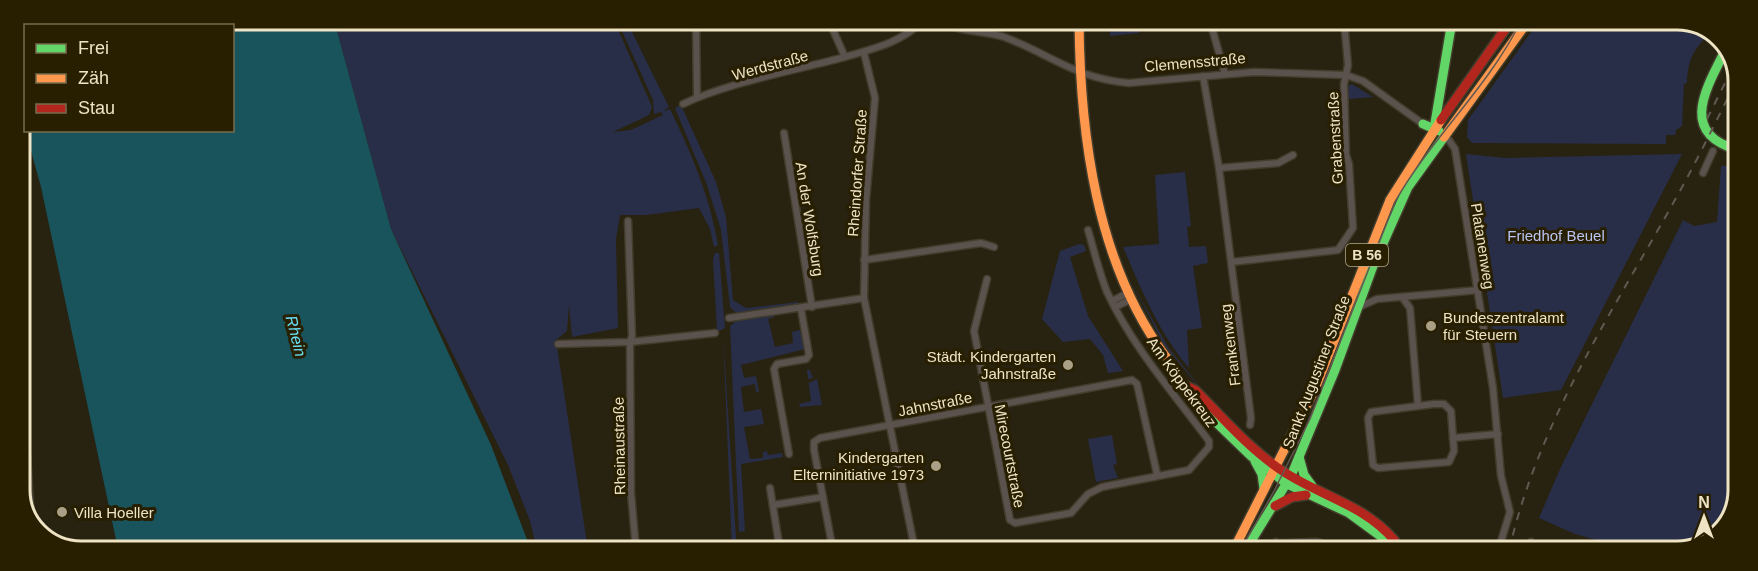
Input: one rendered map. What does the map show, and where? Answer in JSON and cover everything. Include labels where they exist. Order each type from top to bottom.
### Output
[{"type":"main road","points":[[1079,30],[1080,73],[1094,178],[1106,230],[1131,296],[1156,343],[1186,386],[1195,390],[1255,454],[1289,480],[1349,513],[1387,541]]},
{"type":"main road","points":[[1434,129],[1450,30]]},
{"type":"main road","name":"Sankt Augustiner Straße","points":[[1238,541],[1315,389],[1390,200],[1434,129],[1505,30]]},
{"type":"main road","name":"Sankt Augustiner Straße","points":[[1252,541],[1289,480],[1359,307],[1365,286],[1408,187],[1522,30]]},
{"type":"main road","points":[[1722,58],[1704,96],[1701,113],[1710,138],[1728,148]]},
{"type":"main road","name":"Clemensstraße","points":[[1423,124],[1446,136]]},
{"type":"main road","points":[[1255,454],[1274,453],[1285,448]]},
{"type":"main road","points":[[1255,454],[1264,489]]},
{"type":"main road","points":[[1299,457],[1311,492]]},
{"type":"main road","points":[[1275,506],[1292,497],[1311,492],[1371,518],[1383,527],[1394,541]]},
{"type":"street","points":[[696,30],[697,97]]},
{"type":"street","points":[[833,30],[845,57]]},
{"type":"street","points":[[864,53],[908,35],[913,30]]},
{"type":"street","name":"Clemensstraße","points":[[969,30],[1004,37],[1080,73],[1110,81],[1129,83],[1254,72],[1346,75],[1363,81],[1423,124]]},
{"type":"street","points":[[1212,30],[1224,74]]},
{"type":"street","name":"Grabenstraße","points":[[1232,262],[1338,250],[1353,228],[1349,164],[1346,155],[1348,65],[1345,30]]},
{"type":"street","name":"Werdstraße","points":[[683,104],[697,97],[864,53]]},
{"type":"street","name":"Rheindorfer Straße","points":[[864,53],[875,98],[870,137],[864,298],[913,541]]},
{"type":"street","name":"Frankenweg","points":[[1203,76],[1232,262],[1250,425]]},
{"type":"street","name":"An der Wolfsburg","points":[[784,133],[812,308]]},
{"type":"street","name":"Platanenweg","points":[[1446,136],[1455,149],[1479,290],[1498,434],[1501,476],[1510,512],[1501,541]]},
{"type":"street","points":[[1703,173],[1713,151]]},
{"type":"street","points":[[1219,168],[1278,163],[1293,155]]},
{"type":"street","name":"Rheinaustraße","points":[[628,222],[633,336],[630,342],[631,493],[635,541]]},
{"type":"street","name":"Am Köppekreuz","points":[[1088,230],[1103,281],[1113,304],[1174,398],[1210,444],[1189,470],[1154,477]]},
{"type":"street","points":[[864,260],[981,243],[994,246]]},
{"type":"street","name":"Mirecourtstraße","points":[[987,279],[974,331],[1010,520],[1015,523],[1071,513],[1096,489],[1154,477]]},
{"type":"street","points":[[1365,286],[1370,296],[1377,299]]},
{"type":"street","points":[[1359,307],[1377,299],[1479,290]]},
{"type":"street","points":[[1410,308],[1417,295]]},
{"type":"street","points":[[1113,304],[1131,296]]},
{"type":"street","points":[[1402,297],[1410,308],[1419,406]]},
{"type":"street","points":[[729,318],[812,308],[864,298]]},
{"type":"street","points":[[789,454],[774,369],[777,364],[806,359],[809,355],[801,309]]},
{"type":"street","points":[[558,344],[630,342],[715,333]]},
{"type":"street","name":"Jahnstraße","points":[[823,497],[814,442],[820,438],[1132,380],[1137,384],[1154,456],[1157,474],[1154,477]]},
{"type":"street","points":[[1444,404],[1449,407],[1454,451],[1449,462],[1378,468],[1372,463],[1368,418],[1371,412],[1419,406],[1444,404]]},
{"type":"street","points":[[1453,438],[1498,434]]},
{"type":"street","points":[[770,488],[779,541]]},
{"type":"street","points":[[773,505],[823,497],[831,541]]},
{"type":"green space","points":[[337,30],[618,30],[652,107],[649,115],[613,132],[631,130],[663,115],[661,112],[654,114],[653,100],[622,30],[631,30],[669,107],[662,112],[670,109],[699,175],[715,227],[718,245],[714,247],[710,229],[699,208],[647,215],[620,215],[616,239],[618,328],[572,337],[569,305],[567,331],[556,340],[587,541],[535,541],[530,521],[508,465],[391,229]]},
{"type":"green space","points":[[1110,30],[1139,30],[1139,33],[1110,36]]},
{"type":"green space","points":[[1533,30],[1677,30],[1690,32],[1705,39],[1690,61],[1687,83],[1684,84],[1682,126],[1676,130],[1675,135],[1666,135],[1666,144],[1472,143],[1467,137],[1468,120]]},
{"type":"green space","points":[[1352,84],[1373,97],[1348,99],[1348,86]]},
{"type":"green space","points":[[681,105],[716,182],[726,217],[733,300],[746,308],[798,302],[799,307],[737,314],[730,307],[721,230],[707,185],[675,108]]},
{"type":"green space","name":"Friedhof Beuel","points":[[1466,154],[1505,158],[1682,154],[1561,390],[1503,398]]},
{"type":"green space","points":[[1721,166],[1728,166],[1728,490],[1723,513],[1713,526],[1700,536],[1684,541],[1600,541],[1575,534],[1539,518],[1560,469],[1683,220],[1694,226],[1717,222]]},
{"type":"green space","points":[[1185,172],[1191,226],[1187,227],[1189,247],[1206,246],[1208,263],[1193,266],[1202,328],[1187,330],[1189,368],[1160,325],[1123,247],[1159,244],[1155,175]]},
{"type":"green space","points":[[1079,244],[1084,245],[1086,251],[1070,257],[1088,316],[1123,371],[1108,373],[1103,355],[1090,339],[1063,342],[1042,319],[1060,251]]},
{"type":"green space","points":[[715,253],[719,253],[725,328],[717,332],[713,259]]},
{"type":"green space","points":[[1132,283],[1168,347],[1215,406],[1164,345]]},
{"type":"green space","points":[[1129,306],[1188,398],[1239,454],[1187,399]]},
{"type":"green space","points":[[774,314],[774,317],[768,319],[775,347],[793,343],[792,332],[800,330],[805,349],[741,365],[744,378],[756,376],[759,392],[756,392],[755,384],[741,387],[744,412],[761,409],[764,424],[744,427],[750,459],[763,458],[763,452],[767,451],[768,455],[782,453],[783,457],[741,464],[745,531],[739,532],[730,326],[737,320]]},
{"type":"green space","points":[[723,334],[736,538],[736,541],[732,541]]},
{"type":"green space","points":[[807,370],[810,370],[813,378],[808,379]]},
{"type":"green space","points":[[817,379],[822,405],[800,407],[799,404],[811,401],[808,380],[809,383]]},
{"type":"green space","points":[[1112,435],[1117,464],[1113,465],[1118,478],[1096,482],[1088,439]]},
{"type":"water","name":"Rhein","points":[[234,30],[337,30],[391,229],[491,445],[528,541],[116,541],[41,187],[30,147],[30,132],[234,132]]},
{"type":"tram line","points":[[1246,541],[1310,419],[1395,202],[1425,156],[1492,69],[1516,30]]},
{"type":"railway","points":[[1707,119],[1728,77]]},
{"type":"railway","points":[[1512,541],[1521,505],[1556,416],[1577,373],[1671,207],[1728,97]]},
{"type":"traffic: fast","points":[[1434,129],[1450,30]]},
{"type":"traffic: fast","points":[[1722,58],[1706,93],[1702,107],[1702,120],[1708,132],[1719,142],[1728,146]]},
{"type":"traffic: fast","points":[[1423,124],[1439,131]]},
{"type":"traffic: fast","points":[[1251,541],[1291,476],[1335,370],[1373,266],[1408,187],[1444,137]]},
{"type":"traffic: fast","points":[[1166,357],[1189,396],[1251,456],[1287,484],[1349,513],[1387,541]]},
{"type":"traffic: fast","points":[[1299,457],[1304,475],[1312,486]]},
{"type":"traffic: fast","points":[[1255,461],[1262,474],[1264,489]]},
{"type":"traffic: slow","points":[[1079,30],[1083,108],[1089,152],[1108,239],[1123,281],[1142,320],[1166,357]]},
{"type":"traffic: slow","points":[[1444,137],[1521,30]]},
{"type":"traffic: slow","points":[[1238,541],[1315,389],[1390,200],[1441,120]]},
{"type":"traffic: jam","points":[[1441,120],[1505,30]]},
{"type":"traffic: jam","points":[[1186,386],[1195,390],[1237,433],[1284,472],[1356,509],[1394,540]]},
{"type":"traffic: jam","points":[[1275,506],[1292,497],[1306,495]]},
{"type":"place","name":"Bundeszentralamt für Steuern","points":[[1431,326]]},
{"type":"place","name":"Städt. Kindergarten Jahnstraße","points":[[1068,365]]},
{"type":"place","name":"Kindergarten Elterninitiative 1973","points":[[936,466]]},
{"type":"place","name":"Villa Hoeller","points":[[62,512]]}]
